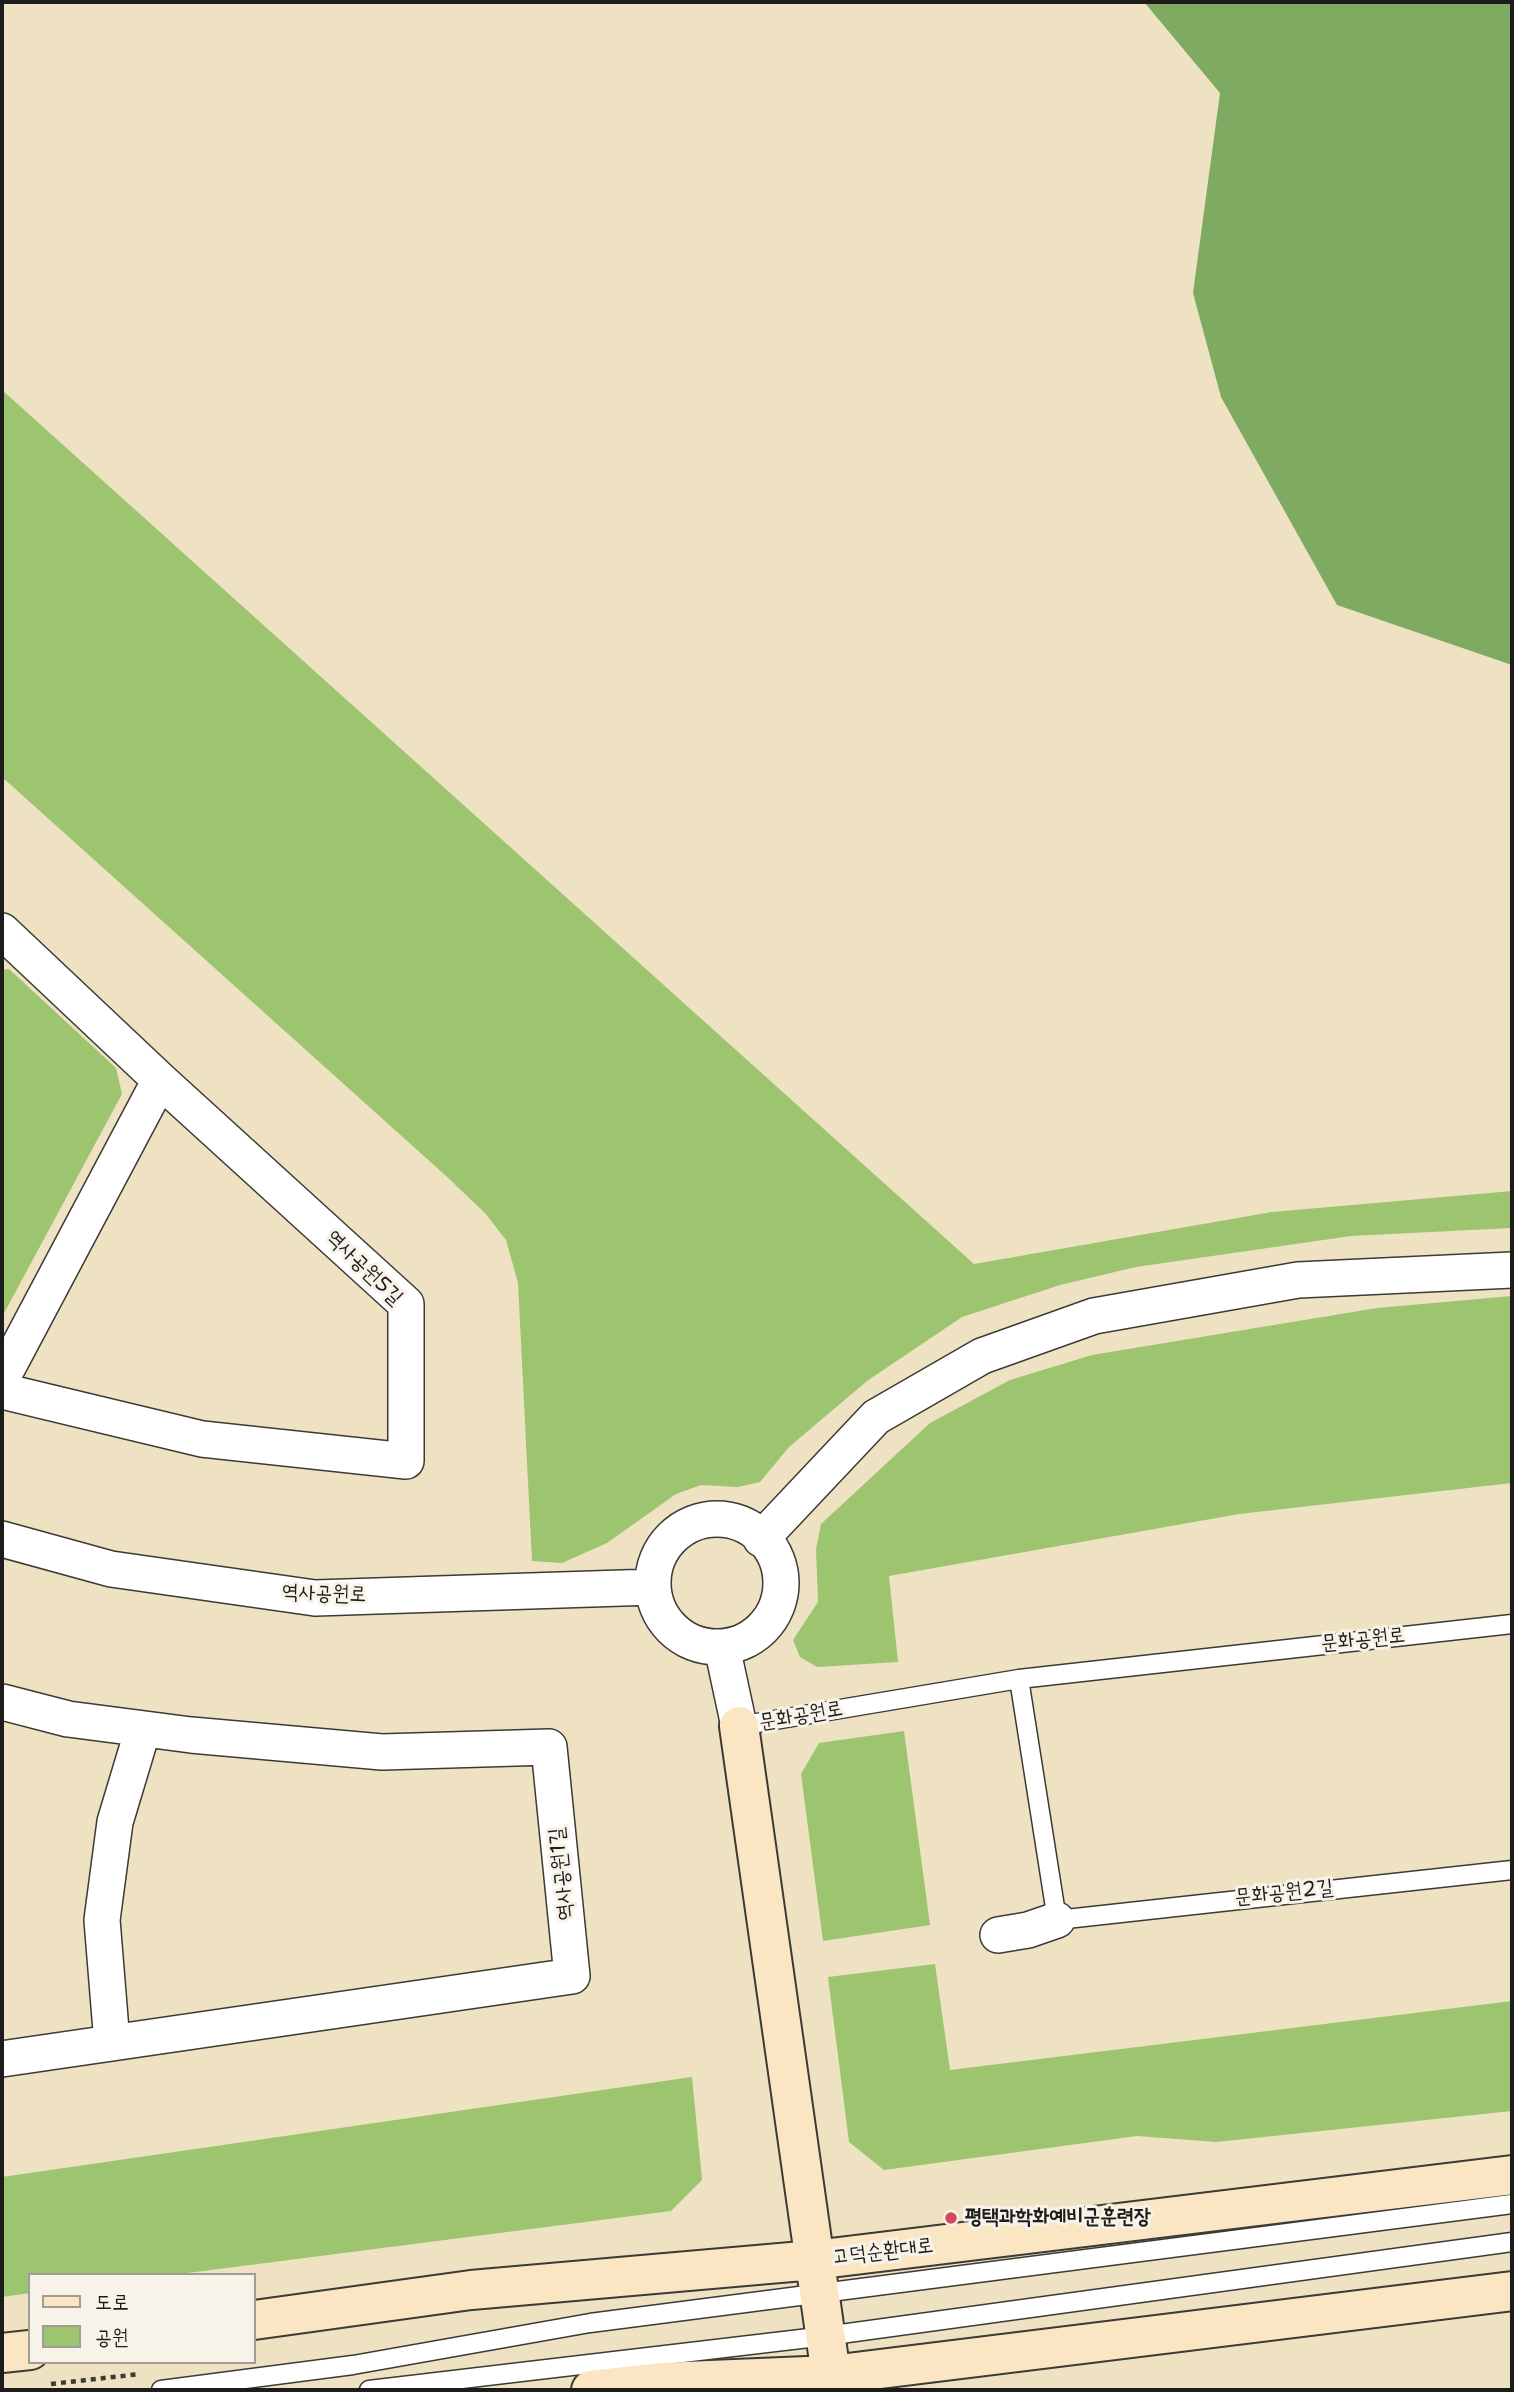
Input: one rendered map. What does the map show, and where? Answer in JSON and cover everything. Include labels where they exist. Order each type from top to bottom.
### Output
[{"type":"main road","name":"문화공원로","points":[[739,1726],[831,2375]]},
{"type":"main road","name":"고덕순환대로","points":[[256,2320],[471,2290],[816,2277],[1512,2175]]},
{"type":"main road","points":[[592,2390],[662,2382],[831,2375],[1512,2291]]},
{"type":"main road","points":[[2,2353],[28,2350]]},
{"type":"street","name":"역사공원5길","points":[[2,931],[160,1080],[406,1304],[406,1461],[202,1439],[2,1391]]},
{"type":"street","points":[[2,1378],[160,1080]]},
{"type":"street","points":[[761,1539],[876,1417],[982,1356],[1094,1316],[1298,1280],[1512,1270]]},
{"type":"street","points":[[712,1519],[734,1522],[754,1531],[761,1539],[770,1547],[779,1567],[780,1589],[775,1611],[762,1629],[743,1642],[722,1647],[700,1645],[681,1637],[667,1623],[657,1606],[653,1587],[655,1567],[663,1549],[675,1534],[693,1524],[712,1519]]},
{"type":"street","name":"역사공원로","points":[[2,1539],[111,1569],[315,1598],[653,1587]]},
{"type":"street","points":[[722,1647],[739,1726]]},
{"type":"street","name":"역사공원1길","points":[[2,1702],[68,1719],[191,1735],[382,1752],[550,1747],[572,1976],[2,2059]]},
{"type":"street","points":[[112,2043],[102,1920],[116,1822],[143,1728]]},
{"type":"street","name":"문화공원2길","points":[[998,1934],[1028,1930],[1057,1920]]},
{"type":"lane","name":"문화공원로","points":[[739,1726],[1019,1679],[1512,1624]]},
{"type":"lane","points":[[1019,1679],[1057,1920]]},
{"type":"lane","name":"문화공원2길","points":[[1057,1920],[1512,1870]]},
{"type":"lane","points":[[161,2390],[352,2365],[590,2323],[816,2277],[1512,2204]]},
{"type":"lane","points":[[369,2390],[826,2336],[1512,2242]]},
{"type":"path","points":[[50,2385],[141,2374]]},
{"type":"green space","points":[[1144,2],[1512,2],[1512,665],[1337,605],[1221,397],[1193,293],[1220,93]]},
{"type":"green space","points":[[2,390],[974,1264],[1272,1212],[1512,1191],[1512,1228],[1351,1236],[1136,1267],[1060,1285],[962,1317],[867,1381],[789,1447],[760,1482],[738,1487],[701,1485],[676,1494],[607,1543],[562,1563],[532,1561],[518,1283],[506,1240],[485,1213],[445,1175],[2,777]]},
{"type":"green space","points":[[9,969],[116,1068],[122,1094],[2,1317],[2,970]]},
{"type":"green space","points":[[1512,1296],[1512,1483],[1239,1514],[889,1576],[898,1662],[817,1667],[800,1657],[793,1640],[818,1602],[816,1549],[821,1524],[930,1423],[1010,1380],[1092,1355],[1377,1308]]},
{"type":"green space","points":[[904,1731],[930,1925],[823,1941],[801,1774],[819,1743]]},
{"type":"green space","points":[[935,1964],[950,2070],[1512,2001],[1512,2111],[1216,2142],[1137,2136],[884,2170],[849,2142],[828,1977]]},
{"type":"green space","points":[[692,2077],[702,2180],[671,2211],[188,2273],[28,2273],[28,2293],[2,2297],[2,2177]]},
{"type":"place","name":"평택과학화예비군훈련장","points":[[951,2218]]}]
